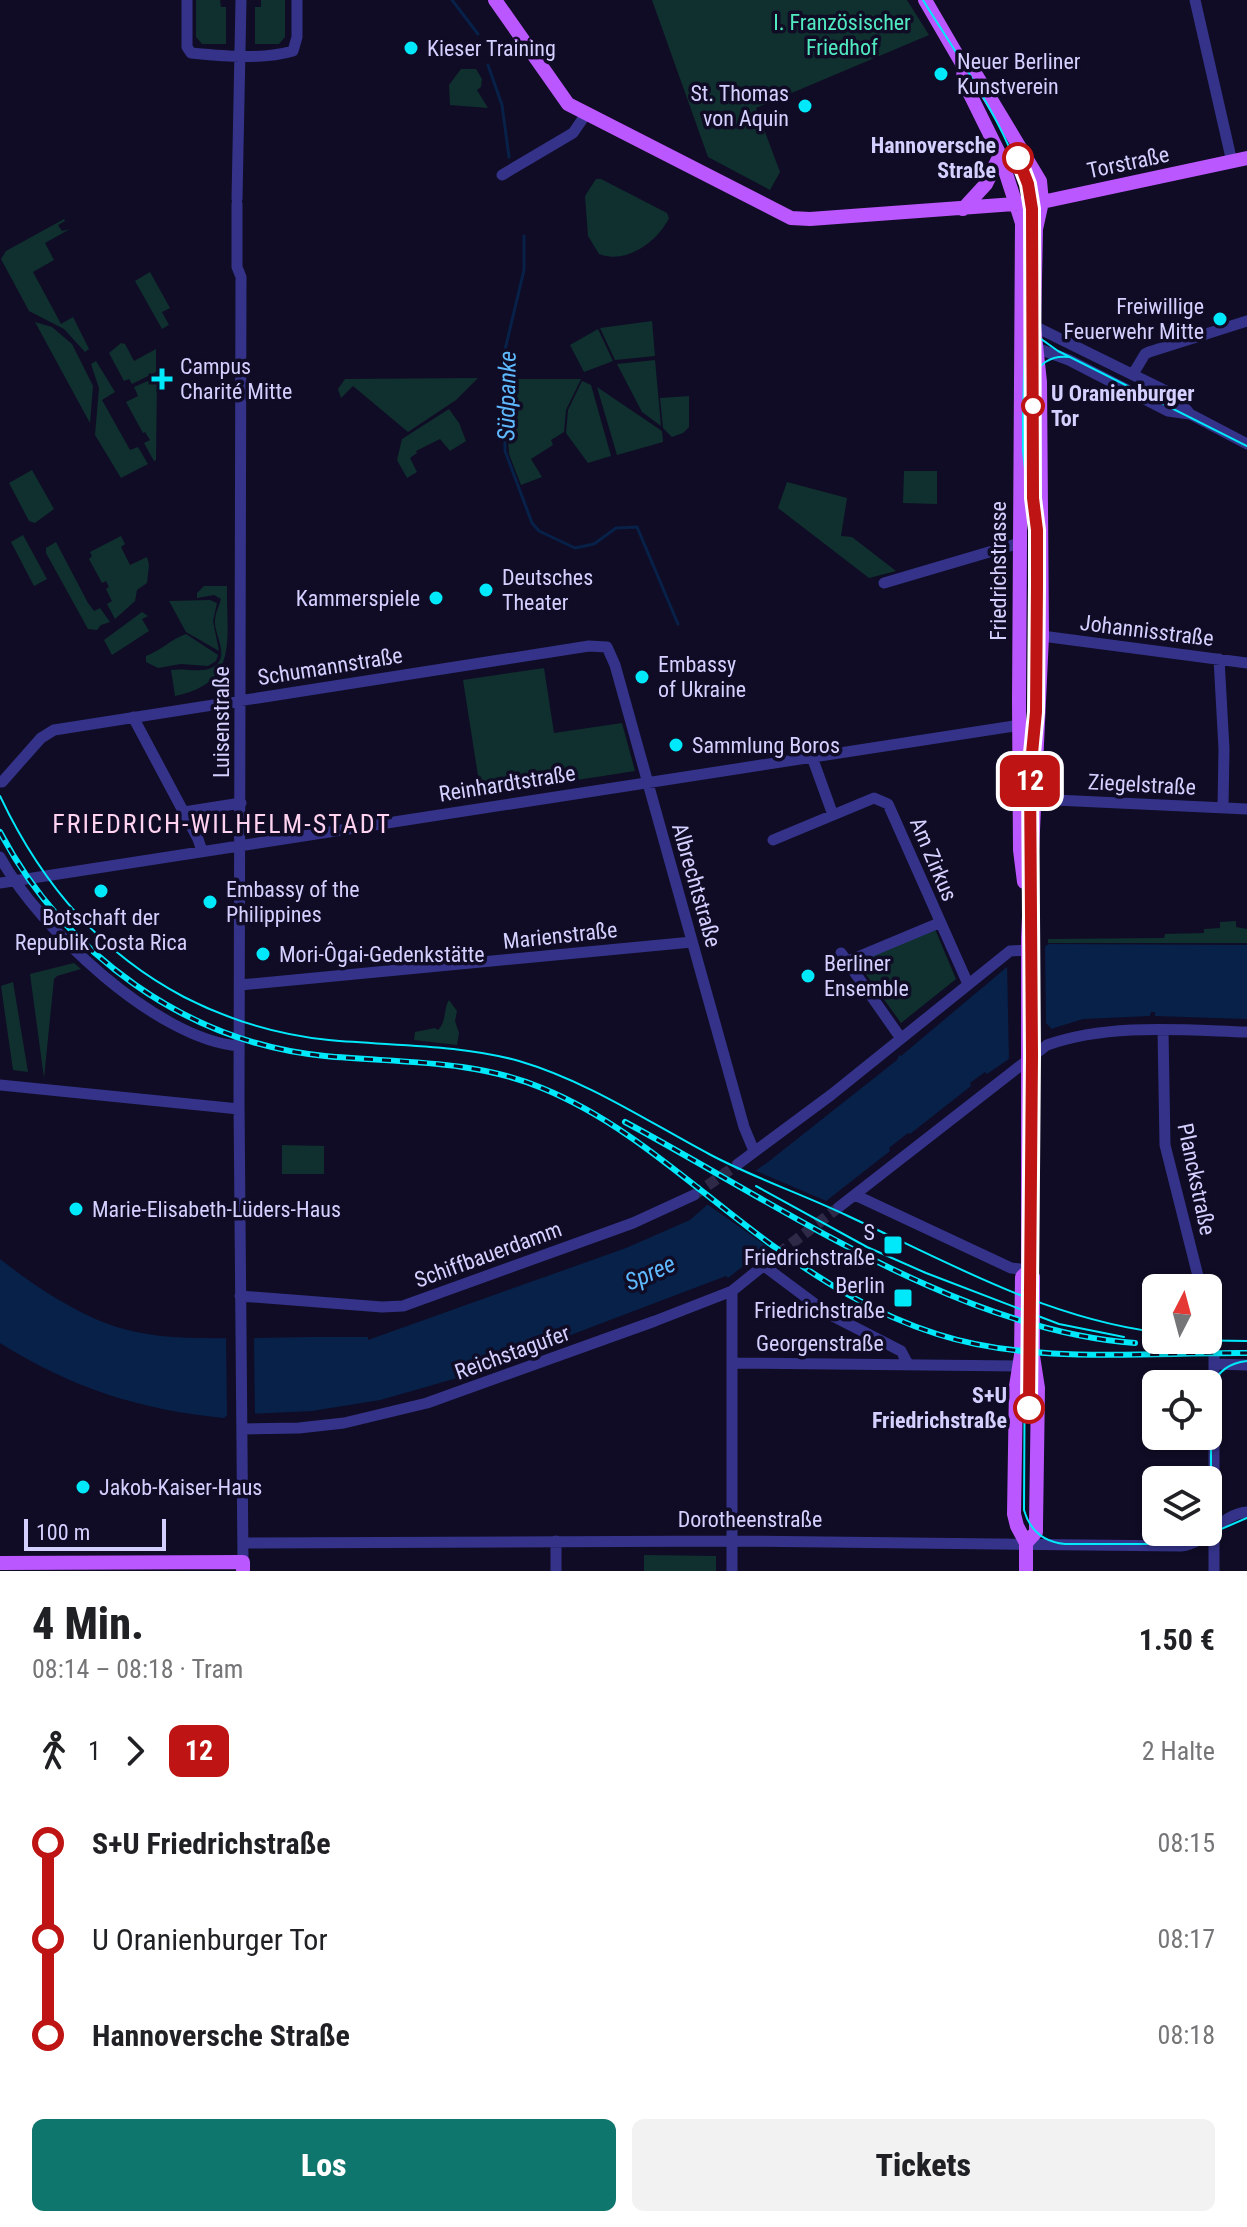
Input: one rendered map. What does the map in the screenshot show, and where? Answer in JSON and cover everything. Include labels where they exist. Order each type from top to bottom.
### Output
[{"type":"main road","points":[[495,0],[568,104],[791,218],[1018,205]]},
{"type":"main road","points":[[925,0],[964,67],[975,73],[1040,181],[1042,202]]},
{"type":"main road","name":"Friedrichstrasse","points":[[964,67],[963,80],[1000,155],[1022,223],[1025,330],[1020,543],[1020,850],[1028,946]]},
{"type":"main road","points":[[963,209],[986,184],[1000,155]]},
{"type":"main road","name":"Torstraße","points":[[1018,205],[1247,158]]},
{"type":"main road","name":"Friedrichstrasse","points":[[1026,1543],[1036,1532],[1038,1388],[1033,1356],[1033,1277],[1028,1271],[1028,946],[1042,636],[1040,382],[1037,349],[1025,330],[1042,202]]},
{"type":"main road","points":[[1020,725],[1037,724]]},
{"type":"main road","name":"Friedrichstrasse","points":[[1026,1571],[1026,1543],[1014,1514],[1022,1277],[1028,1271]]},
{"type":"main road","points":[[0,1563],[243,1566]]},
{"type":"street","points":[[187,0],[187,47],[191,53],[240,55],[280,55],[293,51],[297,37],[297,0]]},
{"type":"street","name":"Luisenstraße","points":[[241,0],[237,267],[241,277],[239,1109],[243,1566]]},
{"type":"street","points":[[1195,0],[1232,162]]},
{"type":"street","points":[[502,175],[573,133],[586,114]]},
{"type":"street","points":[[1133,374],[1149,352],[1247,321]]},
{"type":"street","points":[[1025,330],[1133,374],[1174,395],[1190,414]]},
{"type":"street","points":[[1037,349],[1069,360],[1168,411],[1190,414],[1247,444]]},
{"type":"street","points":[[884,583],[1020,543]]},
{"type":"street","name":"Johannisstraße","points":[[1042,636],[1247,663]]},
{"type":"street","name":"Albrechtstraße","points":[[589,646],[600,645],[611,651],[740,1116],[754,1151]]},
{"type":"street","name":"Schumannstraße","points":[[2,782],[47,733],[77,726],[589,646]]},
{"type":"street","points":[[1219,659],[1224,749],[1223,808]]},
{"type":"street","points":[[133,717],[202,851]]},
{"type":"street","name":"Reinhardtstraße","points":[[0,883],[1020,725]]},
{"type":"street","points":[[812,757],[833,815]]},
{"type":"street","name":"Am Zirkus","points":[[773,840],[874,798],[888,804],[968,984]]},
{"type":"street","name":"Ziegelstraße","points":[[1034,799],[1247,809]]},
{"type":"street","points":[[184,812],[241,803]]},
{"type":"street","points":[[0,857],[13,881],[67,943],[115,985],[170,1021],[222,1044],[239,1046]]},
{"type":"street","points":[[892,1044],[844,957],[938,918]]},
{"type":"street","name":"Marienstraße","points":[[240,985],[692,942]]},
{"type":"street","points":[[738,1164],[831,1095],[1010,951],[1028,946]]},
{"type":"street","points":[[839,1207],[1028,1054],[1047,1045],[1080,1035],[1163,1030],[1247,1032]]},
{"type":"street","name":"Planckstraße","points":[[1163,1030],[1165,1145],[1197,1274]]},
{"type":"street","points":[[0,1085],[239,1109]]},
{"type":"street","name":"Schiffbauerdamm","points":[[240,1296],[403,1306],[633,1223],[694,1195]]},
{"type":"street","points":[[855,1195],[1011,1268],[1028,1271]]},
{"type":"street","name":"Reichstagufer","points":[[242,1425],[299,1428],[344,1423],[419,1406],[732,1291],[778,1254]]},
{"type":"street","name":"Georgenstraße","points":[[764,1266],[827,1313],[901,1351],[908,1364]]},
{"type":"street","points":[[732,1291],[732,1571]]},
{"type":"street","points":[[1213,1466],[1214,1360],[1247,1365]]},
{"type":"street","name":"Georgenstraße","points":[[732,1363],[1020,1366]]},
{"type":"street","name":"Dorotheenstraße","points":[[1222,1522],[1229,1516],[1247,1512]]},
{"type":"street","points":[[556,1541],[556,1571]]},
{"type":"street","name":"Dorotheenstraße","points":[[243,1543],[732,1541],[1142,1546]]},
{"type":"street","points":[[1213,1546],[1214,1571]]},
{"type":"green space","points":[[196,0],[220,0],[221,7],[226,7],[226,44],[202,44],[196,37]]},
{"type":"green space","points":[[261,0],[285,0],[285,37],[279,44],[255,44],[255,7],[261,7]]},
{"type":"green space","name":"I. Französischer Friedhof","points":[[652,0],[907,0],[929,35],[756,108],[780,172],[770,190],[708,157]]},
{"type":"green space","points":[[461,69],[476,69],[482,79],[481,87],[477,90],[488,108],[450,105],[449,85]]},
{"type":"green space","points":[[596,179],[667,213],[669,218],[664,227],[649,242],[630,254],[609,257],[599,254],[588,236],[585,196]]},
{"type":"green space","points":[[64,219],[58,225],[62,231],[70,229],[45,243],[54,260],[33,272],[61,324],[73,317],[89,349],[85,352],[64,329],[29,311],[1,259],[6,251]]},
{"type":"green space","points":[[150,272],[170,308],[162,312],[169,325],[162,329],[135,281]]},
{"type":"green space","points":[[652,321],[655,356],[615,360],[600,328]]},
{"type":"green space","points":[[35,322],[52,327],[72,344],[93,386],[90,423]]},
{"type":"green space","points":[[598,329],[613,361],[584,372],[570,345]]},
{"type":"green space","points":[[121,343],[125,344],[134,361],[156,349],[156,372],[132,384],[129,379],[124,381],[109,353]]},
{"type":"green space","points":[[655,360],[661,426],[642,412],[617,364]]},
{"type":"green space","points":[[96,361],[115,392],[102,400],[130,450],[138,447],[148,464],[121,478],[95,435],[99,388],[91,364]]},
{"type":"green space","points":[[157,377],[154,461],[144,443],[150,440],[126,402],[138,396],[134,387]]},
{"type":"green space","points":[[478,378],[456,400],[408,432],[353,386],[341,398],[338,389],[345,379]]},
{"type":"green space","points":[[504,379],[581,379],[566,410],[564,432],[551,440],[553,445],[531,459],[542,477],[521,485],[509,454]]},
{"type":"green space","points":[[582,381],[591,385],[611,456],[588,463],[566,433],[568,410]]},
{"type":"green space","points":[[597,387],[662,431],[663,442],[617,455]]},
{"type":"green space","points":[[689,396],[689,427],[672,437],[663,428],[660,398]]},
{"type":"green space","points":[[449,409],[466,441],[450,451],[440,439],[416,451],[410,458],[417,472],[407,478],[397,460],[402,439]]},
{"type":"green space","points":[[32,470],[54,509],[35,523],[29,521],[9,483]]},
{"type":"green space","points":[[904,471],[937,471],[937,504],[903,503]]},
{"type":"green space","points":[[787,482],[847,498],[841,536],[852,537],[896,571],[869,578],[778,508]]},
{"type":"green space","points":[[23,535],[47,579],[34,586],[11,542]]},
{"type":"green space","points":[[121,536],[125,544],[121,547],[130,565],[147,557],[149,565],[147,583],[137,590],[135,601],[115,619],[107,604],[112,601],[106,589],[109,587],[106,581],[102,583],[89,559],[92,556],[90,552]]},
{"type":"green space","points":[[56,542],[88,603],[94,611],[100,608],[110,622],[97,630],[88,629],[46,553],[46,548]]},
{"type":"green space","points":[[204,586],[227,586],[225,656],[220,669],[210,681],[196,690],[175,696],[171,670],[209,669],[220,661],[221,649],[215,621],[221,599],[214,595],[197,598],[197,593]]},
{"type":"green space","points":[[210,600],[217,603],[213,621],[219,651],[186,632],[169,601]]},
{"type":"green space","points":[[142,612],[148,616],[142,619],[149,631],[112,655],[104,640]]},
{"type":"green space","points":[[186,634],[218,655],[216,661],[208,666],[181,664],[158,668],[146,662],[146,656]]},
{"type":"green space","points":[[544,668],[554,733],[622,723],[635,771],[481,795],[463,680]]},
{"type":"green space","points":[[1236,921],[1236,927],[1247,929],[1247,943],[1048,943],[1048,939],[1164,938],[1165,934],[1204,933],[1204,929],[1220,928],[1220,922]]},
{"type":"green space","points":[[935,929],[956,979],[901,1023],[857,962]]},
{"type":"green space","points":[[74,963],[81,969],[54,979],[44,1078],[30,974]]},
{"type":"green space","points":[[13,982],[28,1072],[13,1070],[1,986]]},
{"type":"green space","points":[[449,1000],[457,1011],[457,1045],[414,1040],[415,1032],[438,1030]]},
{"type":"green space","points":[[282,1145],[324,1146],[324,1174],[282,1174]]},
{"type":"green space","points":[[644,1555],[716,1556],[716,1571],[644,1571]]},
{"type":"water","name":"Spree","points":[[1049,944],[1247,945],[1247,1019],[1155,1016],[1155,1012],[1151,1012],[1150,1016],[1083,1019],[1054,1028],[970,1083],[971,1086],[728,1278],[726,1276],[460,1377],[380,1400],[312,1411],[227,1415],[224,1418],[193,1414],[135,1403],[80,1384],[0,1343],[0,1259],[77,1310],[105,1323],[141,1333],[196,1338],[368,1337],[368,1340],[626,1248],[690,1220],[897,1060],[899,1055],[1007,967]]},
{"type":"pier","points":[[1045,943],[1046,1023],[1055,1032],[1009,1062],[1007,962]]},
{"type":"pier","points":[[751,1169],[831,1203],[772,1250],[704,1202]]},
{"type":"pier","points":[[256,1335],[255,1418],[232,1419],[227,1418],[226,1337]]},
{"type":"waterway","name":"Südpanke","points":[[452,0],[478,34]]},
{"type":"waterway","name":"Südpanke","points":[[488,65],[502,105],[509,157]]},
{"type":"waterway","name":"Südpanke","points":[[524,236],[524,270],[504,354],[505,451],[532,523],[539,531],[575,548],[594,544],[616,528],[637,527],[678,624]]},
{"type":"tunnel","points":[[694,1195],[738,1164]]},
{"type":"tunnel","points":[[778,1254],[839,1207]]},
{"type":"tram line","points":[[923,0],[1001,131],[1023,185],[1028,210],[1023,451],[1032,532],[1032,692],[1025,766],[1024,1510],[1039,1534],[1065,1544],[1186,1544],[1247,1518]]},
{"type":"tram line","name":"12","points":[[1018,158],[1028,184],[1032,209],[1033,498],[1037,523],[1037,701],[1030,774],[1032,1056],[1029,1408]]},
{"type":"tram line","points":[[1028,316],[1037,336],[1058,351],[1247,446]]},
{"type":"tram line","points":[[1033,382],[1037,370],[1045,362],[1069,357]]},
{"type":"tram line","points":[[0,796],[34,857],[76,912],[99,936],[154,979],[201,1005],[236,1019],[292,1034],[329,1040],[473,1051],[544,1069],[593,1091],[726,1163],[998,1286],[1075,1314],[1142,1330]]},
{"type":"tram line","points":[[756,1186],[867,1247],[926,1273],[1059,1324],[1124,1337]]},
{"type":"tram line","points":[[1222,1341],[1247,1341]]},
{"type":"tram line","points":[[1211,1466],[1211,1388],[1225,1369],[1247,1361]]},
{"type":"railway","points":[[0,832],[27,876],[58,916],[95,953],[135,984],[178,1011],[225,1033],[274,1048],[325,1056],[462,1067],[542,1088],[603,1119],[660,1158],[788,1257],[828,1283],[892,1317],[937,1334],[1012,1350],[1090,1355],[1247,1353]]},
{"type":"railway","points":[[625,1122],[871,1259],[936,1289],[1002,1315],[1068,1333],[1135,1343]]},
{"type":"place","name":"Kieser Training","points":[[411,48]]},
{"type":"place","name":"Neuer Berliner Kunstverein","points":[[941,74]]},
{"type":"place","name":"St. Thomas von Aquin","points":[[805,106]]},
{"type":"place","name":"Hannoversche Straße","points":[[1018,158]]},
{"type":"place","name":"Freiwillige Feuerwehr Mitte","points":[[1220,319]]},
{"type":"place","name":"Campus Charité Mitte","points":[[162,379]]},
{"type":"place","name":"U Oranienburger Tor","points":[[1033,406]]},
{"type":"place","name":"Deutsches Theater","points":[[486,590]]},
{"type":"place","name":"Kammerspiele","points":[[436,598]]},
{"type":"place","name":"Embassy of Ukraine","points":[[642,677]]},
{"type":"place","name":"Sammlung Boros","points":[[676,745]]},
{"type":"place","name":"Botschaft der Republik Costa Rica","points":[[101,891]]},
{"type":"place","name":"Embassy of the Philippines","points":[[210,902]]},
{"type":"place","name":"Mori-Ôgai-Gedenkstätte","points":[[263,954]]},
{"type":"place","name":"Berliner Ensemble","points":[[808,976]]},
{"type":"place","name":"Marie-Elisabeth-Lüders-Haus","points":[[76,1209]]},
{"type":"place","name":"S Friedrichstraße","points":[[893,1245]]},
{"type":"place","name":"Berlin Friedrichstraße","points":[[903,1298]]},
{"type":"place","name":"S+U Friedrichstraße","points":[[1029,1408]]},
{"type":"place","name":"Jakob-Kaiser-Haus","points":[[83,1487]]},
{"type":"district","name":"FRIEDRICH-WILHELM-STADT","points":[[222,824]]}]
